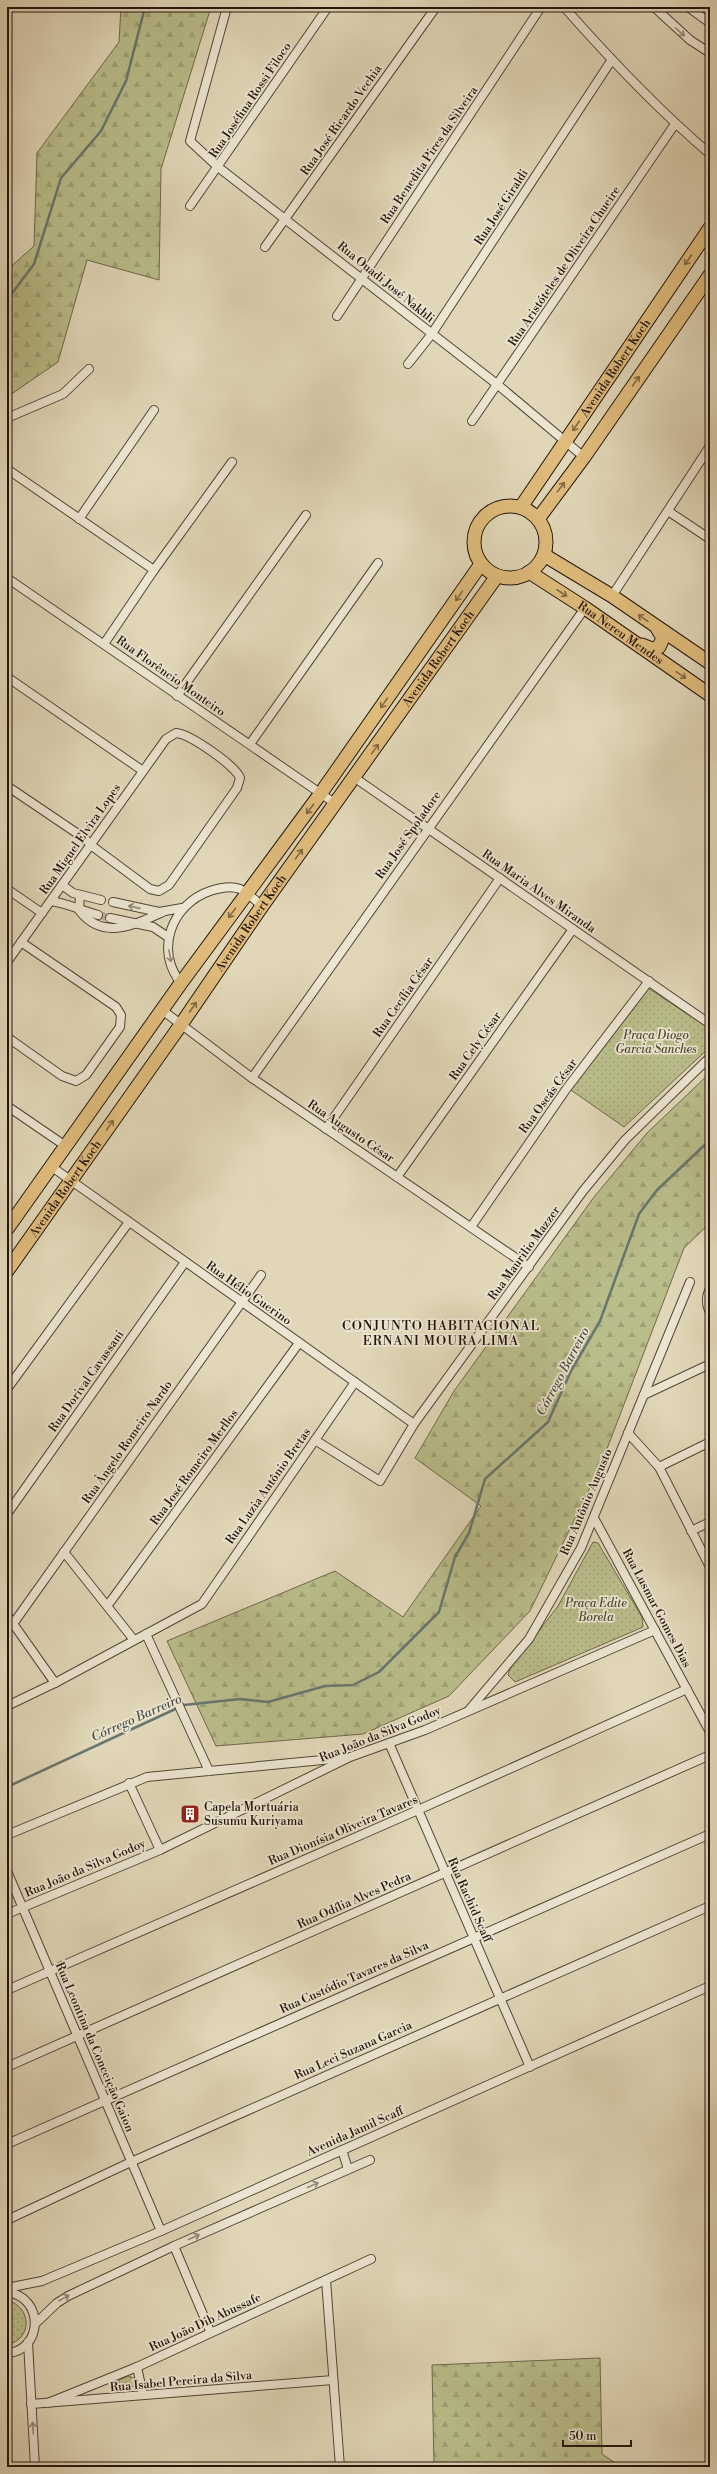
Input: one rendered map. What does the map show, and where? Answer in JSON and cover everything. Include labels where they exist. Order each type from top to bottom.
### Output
[{"type":"main road","name":"Avenida Robert Koch","points":[[521,507],[566,443],[710,228]]},
{"type":"main road","name":"Avenida Robert Koch","points":[[538,519],[584,457],[710,275]]},
{"type":"main road","points":[[509,505],[521,507],[538,519],[546,536],[544,555],[530,572],[508,578],[498,576],[481,564],[474,543],[480,521],[498,507],[509,505]]},
{"type":"main road","name":"Rua Nereu Mendes","points":[[544,555],[612,596],[710,663]]},
{"type":"main road","name":"Avenida Robert Koch","points":[[7,1229],[67,1147],[181,983],[246,893],[321,794],[481,564]]},
{"type":"main road","name":"Rua Nereu Mendes","points":[[530,572],[585,608],[710,695]]},
{"type":"main road","name":"Avenida Robert Koch","points":[[7,1271],[180,1026],[262,906],[498,576]]},
{"type":"main road","points":[[629,639],[655,649],[659,647],[663,638],[657,628]]},
{"type":"street","name":"Rua Ouadi José Nakhli","points":[[227,7],[190,141],[218,167],[286,218],[431,334],[498,385],[584,457]]},
{"type":"street","name":"Rua Joséfina Rossi Filoco","points":[[190,206],[328,7]]},
{"type":"street","name":"Rua José Ricardo Vechia","points":[[265,247],[436,7]]},
{"type":"street","name":"Rua Benedita Pires da Silveira","points":[[337,316],[541,7]]},
{"type":"street","points":[[564,7],[611,60],[675,124],[710,154]]},
{"type":"street","points":[[654,7],[690,40],[710,53]]},
{"type":"street","points":[[688,7],[710,23]]},
{"type":"street","name":"Rua José Giraldi","points":[[408,364],[431,334],[611,60]]},
{"type":"street","name":"Rua Aristóteles de Oliveira Chueire","points":[[472,421],[675,124]]},
{"type":"street","points":[[7,418],[63,394],[89,369]]},
{"type":"street","points":[[79,518],[154,410]]},
{"type":"street","points":[[612,596],[710,446]]},
{"type":"street","points":[[104,644],[154,570],[232,462]]},
{"type":"street","points":[[7,469],[154,570]]},
{"type":"street","points":[[668,511],[710,539]]},
{"type":"street","points":[[177,696],[306,516]]},
{"type":"street","points":[[250,744],[378,562]]},
{"type":"street","name":"Rua Florêncio Monteiro","points":[[7,578],[336,804]]},
{"type":"street","name":"Rua José Spoladore","points":[[252,1078],[427,828],[585,608]]},
{"type":"street","points":[[7,677],[143,771]]},
{"type":"street","name":"Rua Miguel Elvira Lopes","points":[[7,962],[92,846],[166,739],[176,733],[187,735],[235,769],[240,778],[237,788],[169,885],[158,891],[150,889],[92,846]]},
{"type":"street","name":"Rua Maria Alves Miranda","points":[[355,778],[710,1024]]},
{"type":"street","points":[[7,786],[84,838],[92,846]]},
{"type":"street","name":"Rua Cecília César","points":[[326,1128],[500,878]]},
{"type":"street","points":[[62,885],[70,892],[101,900]]},
{"type":"street","points":[[181,983],[173,970],[168,937],[173,922],[182,908],[202,893],[216,888],[230,887],[246,893],[262,906]]},
{"type":"street","points":[[7,889],[42,913]]},
{"type":"street","points":[[80,895],[79,910],[86,921],[96,926],[114,929],[137,924],[163,912],[182,908]]},
{"type":"street","points":[[51,901],[64,903],[79,910],[98,915]]},
{"type":"street","points":[[113,902],[163,912]]},
{"type":"street","points":[[110,918],[157,928],[168,937]]},
{"type":"street","name":"Rua Cely César","points":[[397,1177],[573,929]]},
{"type":"street","points":[[7,1037],[62,1076],[76,1081],[86,1075],[120,1027],[121,1020],[116,1007],[21,942]]},
{"type":"street","name":"Rua Oseás César","points":[[470,1227],[568,1088],[648,981]]},
{"type":"street","name":"Rua Augusto César","points":[[162,1010],[180,1026],[252,1078],[529,1268]]},
{"type":"street","name":"Rua Maurilio Mazzer","points":[[315,1440],[380,1481],[414,1424],[583,1192],[624,1140],[710,1057]]},
{"type":"street","points":[[7,1106],[67,1147]]},
{"type":"street","name":"Rua Hélio Guerino","points":[[52,1167],[414,1424]]},
{"type":"street","points":[[7,1389],[129,1222]]},
{"type":"street","name":"Rua Dorival Cavassani","points":[[7,1514],[186,1262]]},
{"type":"street","name":"Rua Ângelo Romeiro Nardo","points":[[13,1624],[241,1301],[261,1275]]},
{"type":"street","name":"Rua Antônio Augusto","points":[[467,1712],[529,1639],[581,1548],[690,1282]]},
{"type":"street","points":[[710,1289],[708,1293],[708,1308],[710,1312]]},
{"type":"street","name":"Rua José Romeiro Merllos","points":[[108,1605],[299,1343]]},
{"type":"street","points":[[644,1395],[710,1364]]},
{"type":"street","name":"Rua Luzia Antônio Bretas","points":[[146,1634],[202,1604],[355,1382]]},
{"type":"street","points":[[628,1433],[659,1467],[710,1567]]},
{"type":"street","points":[[659,1467],[710,1442]]},
{"type":"street","name":"Rua Lusmar Gomes Dias","points":[[594,1518],[710,1732]]},
{"type":"street","points":[[691,1531],[710,1522]]},
{"type":"street","points":[[64,1552],[108,1605],[134,1640]]},
{"type":"street","points":[[7,1615],[55,1683]]},
{"type":"street","name":"Rua João da Silva Godoy","points":[[7,1914],[160,1850],[350,1757],[467,1712],[655,1630]]},
{"type":"street","points":[[7,1706],[55,1683],[146,1634],[209,1771]]},
{"type":"street","name":"Rua Dionísia Oliveira Tavares","points":[[7,1990],[49,1970],[418,1810],[687,1689]]},
{"type":"street","name":"Rua Rachid Scaff","points":[[389,1743],[530,2067]]},
{"type":"street","name":"Rua Odília Alves Pedra","points":[[7,2067],[710,1755]]},
{"type":"street","points":[[7,1835],[147,1777],[350,1757]]},
{"type":"street","points":[[130,1783],[160,1850]]},
{"type":"street","name":"Rua Custódio Tavares da Silva","points":[[7,2144],[473,1937],[710,1834]]},
{"type":"street","name":"Rua Leontina da Conceição Gaion","points":[[7,1871],[161,2231]]},
{"type":"street","name":"Rua Leci Suzana Garcia","points":[[7,2220],[131,2162],[710,1906]]},
{"type":"street","name":"Avenida Jamil Scaff","points":[[7,2288],[42,2281],[161,2231],[710,1986]]},
{"type":"street","points":[[342,2150],[348,2169]]},
{"type":"street","points":[[35,2467],[28,2342],[35,2324],[62,2299],[174,2246],[370,2160]]},
{"type":"street","points":[[174,2246],[210,2332]]},
{"type":"street","name":"Rua João Dib Abussafe","points":[[48,2403],[137,2367],[371,2259]]},
{"type":"street","points":[[326,2280],[340,2467]]},
{"type":"street","points":[[7,2292],[23,2297],[30,2305],[34,2314],[35,2324]]},
{"type":"street","points":[[7,2353],[20,2349],[28,2342]]},
{"type":"street","points":[[137,2367],[144,2395]]},
{"type":"street","name":"Rua Isabel Pereira da Silva","points":[[31,2404],[334,2380]]},
{"type":"green space","points":[[121,7],[211,7],[161,169],[159,280],[87,260],[58,362],[7,397],[7,270],[34,246],[37,153],[119,42]]},
{"type":"green space","name":"Praça Diogo Garcia Sanches","points":[[648,988],[710,1029],[710,1047],[624,1127],[568,1088]]},
{"type":"green space","points":[[710,1073],[710,1223],[684,1248],[600,1467],[530,1611],[449,1696],[363,1734],[216,1746],[167,1641],[335,1571],[403,1617],[481,1506],[415,1458],[454,1391],[594,1197],[647,1133]]},
{"type":"green space","name":"Praça Edite Borela","points":[[593,1542],[598,1543],[642,1617],[643,1627],[515,1682],[508,1675],[510,1669],[558,1606]]},
{"type":"green space","points":[[7,2300],[21,2309],[25,2316],[26,2323],[25,2330],[21,2336],[15,2342],[7,2345]]},
{"type":"green space","points":[[600,2358],[602,2454],[621,2467],[434,2467],[432,2365]]},
{"type":"green space","points":[[128,2376],[136,2379],[136,2386],[126,2389],[118,2387],[119,2380]]},
{"type":"waterway","points":[[7,300],[34,264],[61,178],[101,131],[126,81],[145,7]]},
{"type":"waterway","name":"Córrego Barreiro","points":[[7,1787],[184,1705],[240,1699],[268,1702],[325,1686],[353,1685],[379,1672],[439,1612],[455,1557],[469,1533],[485,1479],[548,1422],[571,1371],[600,1321],[639,1214],[657,1190],[710,1140]]},
{"type":"tunnel","points":[[98,915],[110,918]]},
{"type":"place","name":"Capela Mortuária Susumu Kuriyama","points":[[190,1814]]},
{"type":"district","name":"CONJUNTO HABITACIONAL ERNANI MOURA LIMA","points":[[441,1332]]}]
